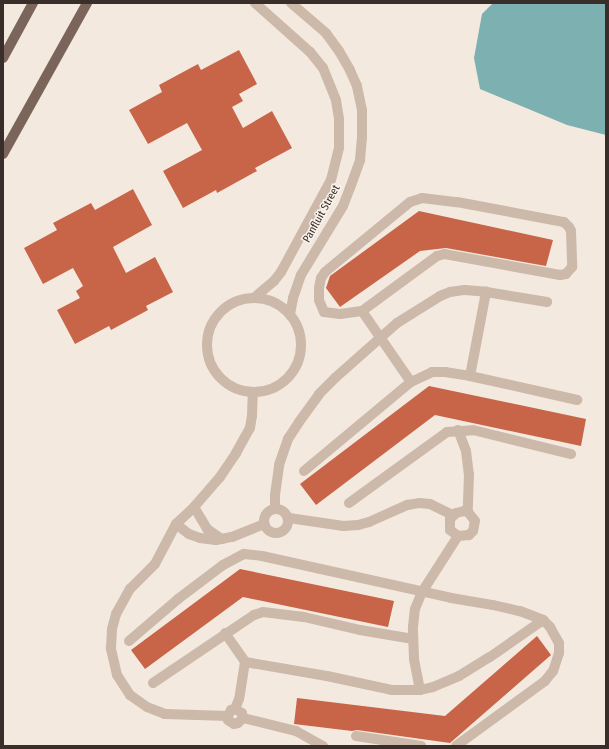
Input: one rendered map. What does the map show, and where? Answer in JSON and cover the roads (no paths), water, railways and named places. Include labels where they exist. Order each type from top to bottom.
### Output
[{"type":"main road","points":[[3,58],[33,3]]},
{"type":"main road","points":[[3,154],[87,3]]},
{"type":"street","name":"Panfluit Street","points":[[254,297],[274,281],[290,256],[331,180],[339,147],[339,119],[336,100],[323,68],[310,52],[255,3]]},
{"type":"street","name":"Panfluit Street","points":[[290,314],[293,298],[302,275],[343,206],[360,160],[362,138],[362,110],[357,86],[350,70],[326,33],[291,3]]},
{"type":"street","points":[[422,198],[458,202],[564,222],[569,227],[573,263],[569,272],[566,274],[445,254],[437,256],[362,311],[340,314],[324,312],[319,300],[321,278],[333,264],[410,202],[422,198]]},
{"type":"street","points":[[275,509],[274,495],[279,465],[288,439],[319,394],[380,337],[414,312],[440,296],[450,292],[465,290],[486,292],[547,302]]},
{"type":"street","points":[[470,376],[486,292]]},
{"type":"street","name":"Panfluit Street","points":[[254,297],[268,299],[280,305],[290,314],[298,327],[302,342],[300,358],[293,372],[282,382],[268,390],[253,392],[239,389],[226,382],[215,372],[209,359],[207,344],[209,330],[216,317],[227,306],[240,300],[254,297]]},
{"type":"street","points":[[362,311],[411,382]]},
{"type":"street","points":[[304,471],[411,382],[432,372],[445,372],[470,376],[577,400]]},
{"type":"street","points":[[228,716],[165,714],[147,707],[130,694],[123,686],[114,666],[111,648],[112,629],[116,614],[130,589],[155,564],[176,524],[194,507],[220,477],[236,453],[250,428],[253,392]]},
{"type":"street","points":[[458,430],[466,451],[469,474],[468,512],[475,521],[473,532],[469,535],[458,536],[453,534],[449,525],[452,515],[460,511],[468,512]]},
{"type":"street","points":[[349,502],[439,436],[447,432],[473,430],[571,454]]},
{"type":"street","points":[[288,518],[343,526],[358,525],[369,522],[407,505],[419,503],[430,504],[452,515]]},
{"type":"street","points":[[194,507],[207,528],[222,539]]},
{"type":"street","points":[[275,509],[284,511],[288,518],[287,528],[279,534],[269,532],[264,524],[266,514],[275,509]]},
{"type":"street","points":[[176,524],[189,534],[200,538],[222,539],[245,533],[264,524]]},
{"type":"street","points":[[420,690],[414,659],[413,639],[415,609],[422,592],[458,536]]},
{"type":"street","points":[[129,641],[195,586],[223,565],[244,554],[262,556],[422,592],[513,610],[532,615],[543,620],[550,627],[559,643],[559,653],[553,671],[545,681],[456,746]]},
{"type":"street","points":[[153,684],[254,615],[273,612],[413,639]]},
{"type":"street","points":[[245,662],[327,676],[392,690],[420,690],[433,687],[459,676],[490,657],[543,620]]},
{"type":"street","points":[[226,633],[245,662],[241,688],[235,709],[231,710],[228,720],[234,724],[238,723],[243,718]]},
{"type":"street","points":[[235,709],[242,713],[243,718]]},
{"type":"street","points":[[243,718],[296,731],[323,746]]},
{"type":"street","points":[[356,736],[421,746]]},
{"type":"water","points":[[493,3],[606,3],[606,135],[567,125],[480,89],[474,58],[482,14]]}]
